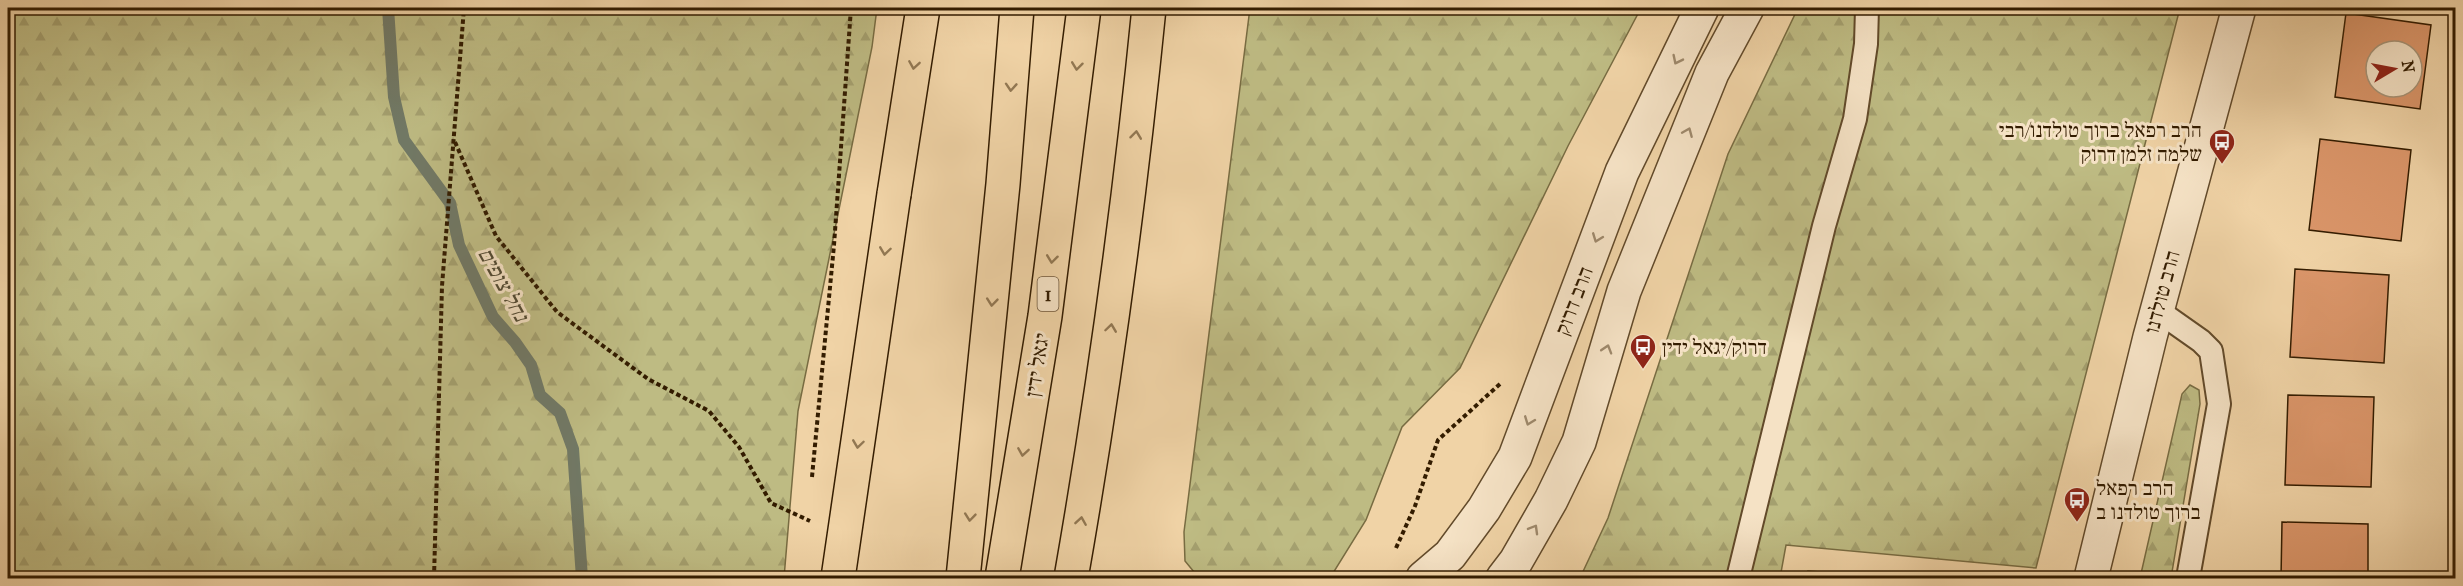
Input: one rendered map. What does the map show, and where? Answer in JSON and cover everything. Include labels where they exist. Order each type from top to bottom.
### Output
[{"type":"highway","points":[[838,579],[923,8]]},
{"type":"highway","points":[[963,579],[1004,184],[1017,8]]},
{"type":"highway","name":"יגאל ידין","points":[[1002,579],[1045,316],[1084,8]]},
{"type":"highway","points":[[1071,579],[1111,330],[1138,124],[1149,8]]},
{"type":"street","name":"הרב דרוק","points":[[1423,579],[1450,555],[1484,509],[1515,457],[1623,172],[1702,8]]},
{"type":"street","name":"הרב דרוק","points":[[1503,579],[1551,500],[1579,442],[1624,291],[1712,73],[1748,8]]},
{"type":"street","name":"הרב טולדנו","points":[[2091,579],[2157,310],[2239,8]]},
{"type":"lane","points":[[1738,579],[1824,226],[1855,119],[1866,44],[1867,8]]},
{"type":"lane","points":[[2157,310],[2201,341],[2211,351],[2219,404],[2188,579]]},
{"type":"path","points":[[434,579],[442,286],[464,8]]},
{"type":"path","points":[[812,486],[834,245],[851,8]]},
{"type":"path","points":[[455,142],[496,236],[557,312],[648,380],[709,411],[739,447],[771,503],[808,520],[809,508]]},
{"type":"green space","points":[[8,8],[877,8],[872,47],[798,411],[784,578],[8,578]]},
{"type":"green space","points":[[1250,8],[1641,8],[1568,146],[1460,368],[1402,427],[1366,520],[1330,578],[1199,578],[1185,561],[1184,532]]},
{"type":"green space","points":[[1798,8],[2180,8],[2036,568],[1786,545],[1780,578],[1580,578],[1608,518],[1728,154]]},
{"type":"green space","points":[[2190,385],[2199,390],[2200,404],[2171,578],[2140,578],[2182,394]]},
{"type":"green space","points":[[1808,571],[1894,578],[1809,578]]},
{"type":"building","points":[[2346,13],[2431,25],[2424,78],[2424,39],[2364,39],[2364,99],[2421,99],[2420,109],[2335,97]]},
{"type":"building","points":[[2320,139],[2411,150],[2401,241],[2309,230]]},
{"type":"building","points":[[2295,269],[2389,275],[2384,363],[2290,357]]},
{"type":"building","points":[[2288,395],[2374,397],[2371,487],[2285,485]]},
{"type":"building","points":[[2282,522],[2368,524],[2368,578],[2281,578]]},
{"type":"waterway","name":"נחל צופים","points":[[388,8],[394,97],[404,140],[450,203],[459,245],[493,317],[531,365],[540,395],[560,413],[573,449],[582,578]]},
{"type":"place","name":"הרב רפאל ברוך טולדנו/רבי שלמה זלמן דרוק","points":[[2222,165]]},
{"type":"place","name":"דרוק/יגאל ידין","points":[[1643,370]]},
{"type":"place","name":"הרב רפאל ברוך טולדנו ב","points":[[2077,523]]}]
